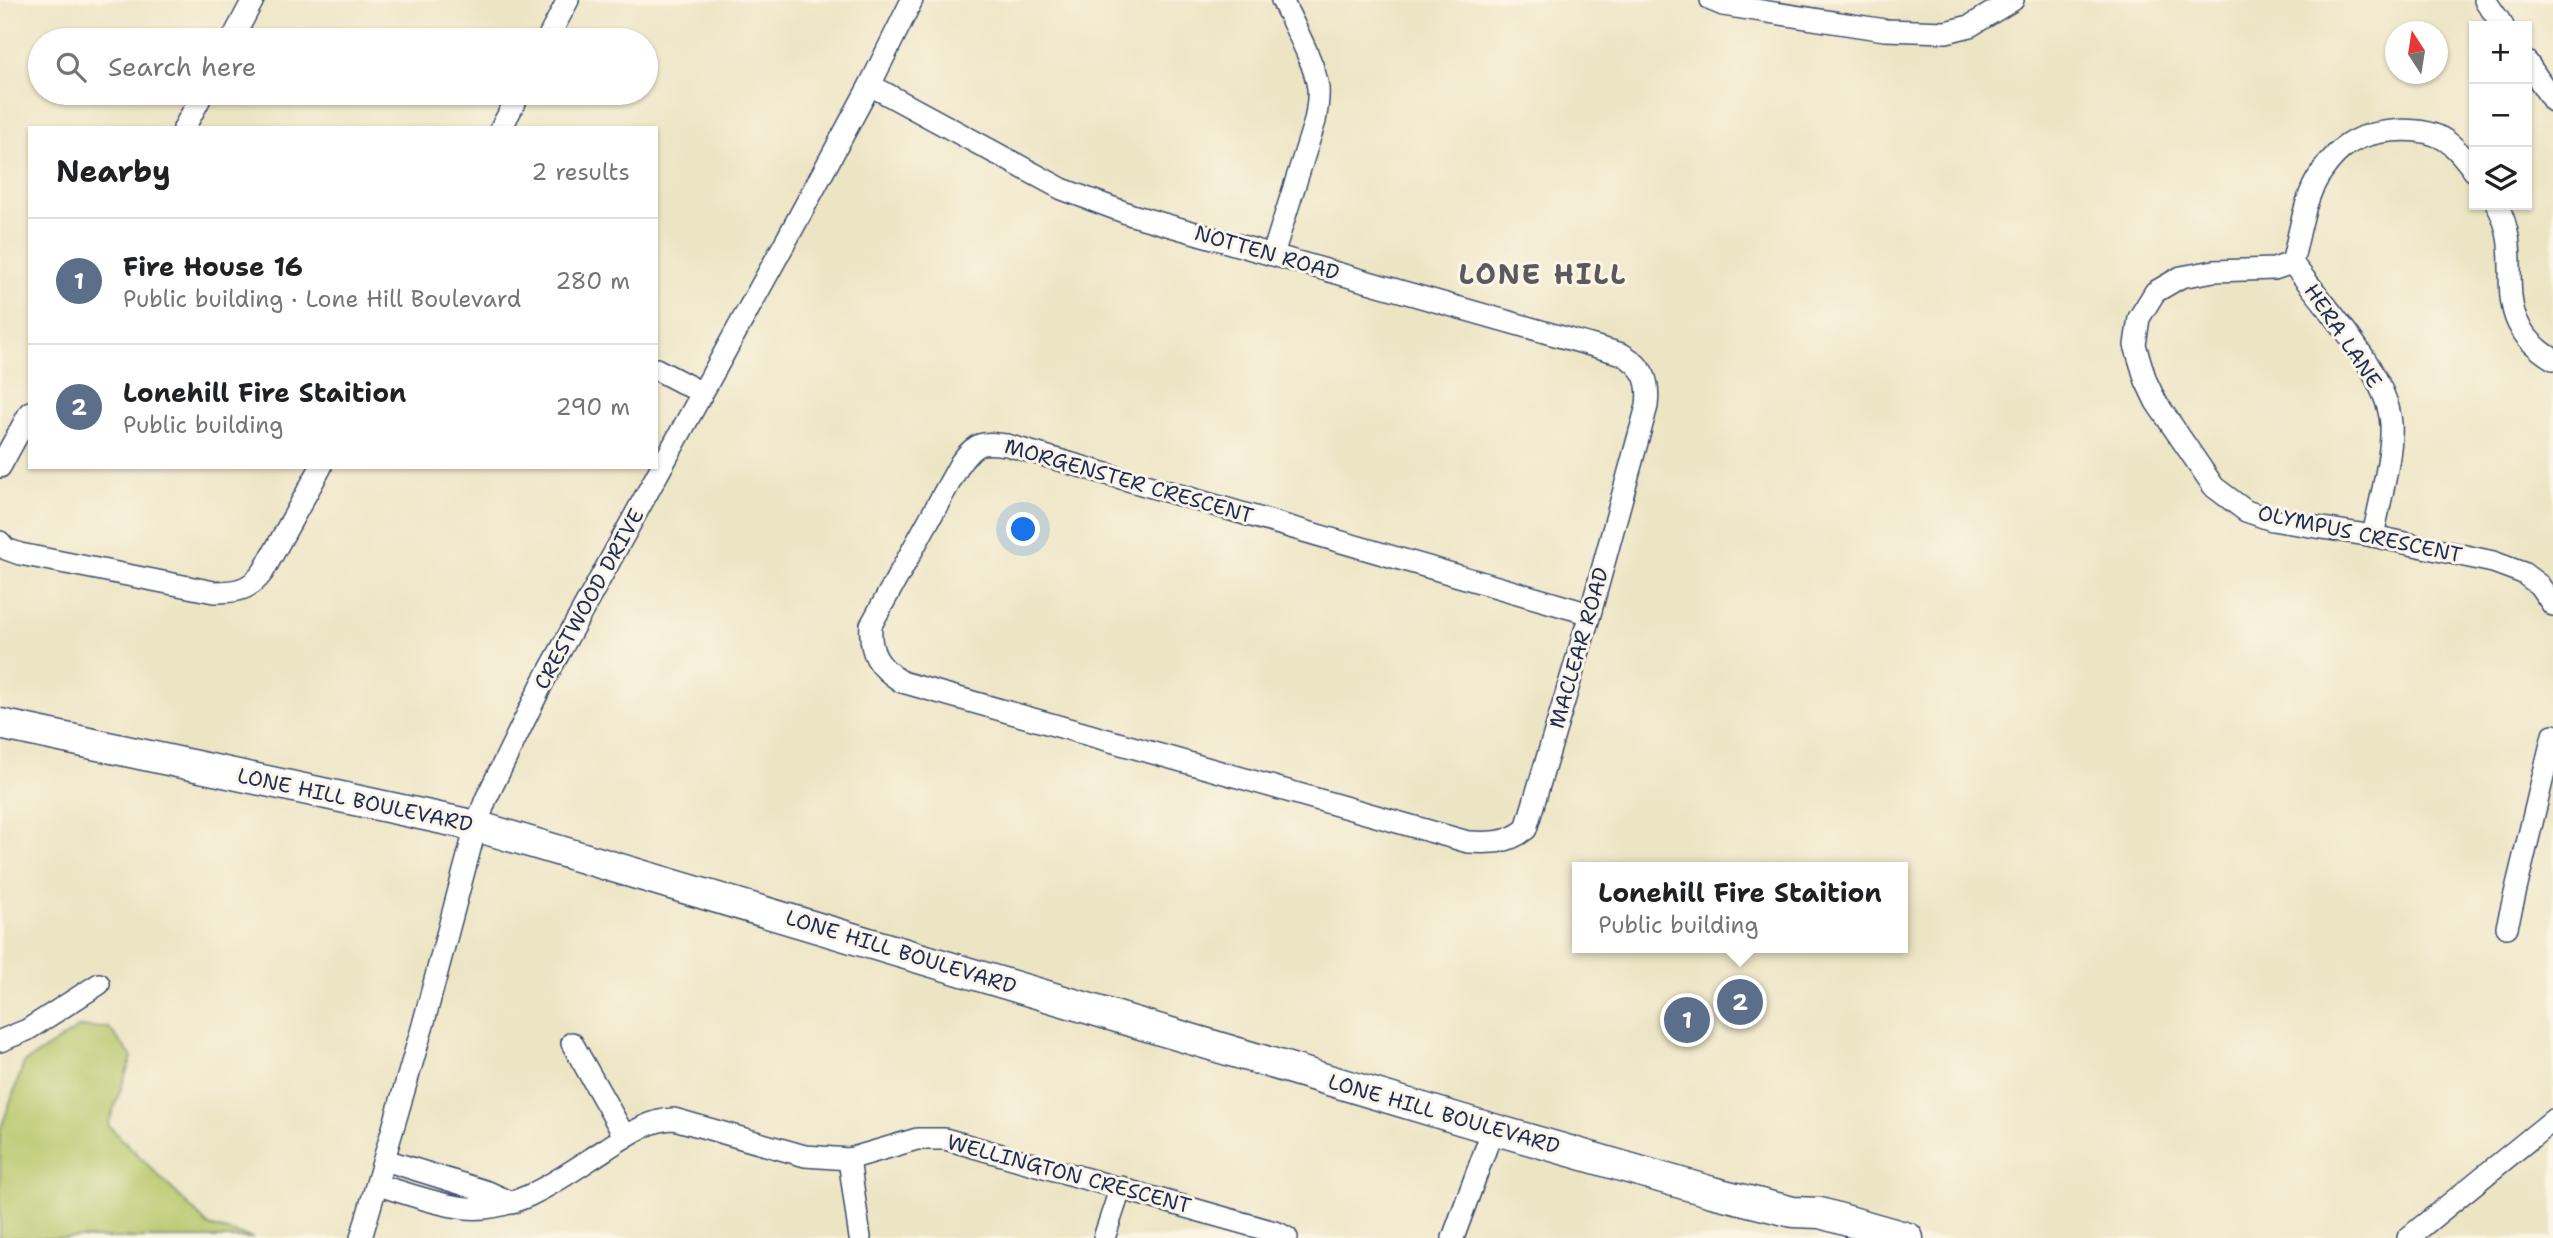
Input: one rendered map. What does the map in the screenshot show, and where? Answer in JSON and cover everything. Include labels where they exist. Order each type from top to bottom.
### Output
[{"type":"street","points":[[238,28],[253,0]]},
{"type":"street","points":[[553,28],[568,0]]},
{"type":"street","name":"CRESTWOOD DRIVE","points":[[361,1238],[385,1160],[476,826],[486,799],[542,684],[870,85],[912,0]]},
{"type":"street","points":[[1273,254],[1315,121],[1318,101],[1318,86],[1282,0]]},
{"type":"street","points":[[1711,0],[1723,5],[1885,30],[1946,32],[1970,26],[2013,0]]},
{"type":"street","points":[[2486,0],[2500,21]]},
{"type":"street","points":[[2532,70],[2553,101]]},
{"type":"street","name":"NOTTEN ROAD","points":[[870,85],[1062,189],[1132,215],[1622,354],[1635,361],[1646,374],[1649,390],[1647,406]]},
{"type":"street","points":[[185,126],[196,105]]},
{"type":"street","points":[[502,126],[513,105]]},
{"type":"street","points":[[2292,263],[2315,183],[2328,162],[2344,146],[2372,135],[2404,129],[2426,132],[2444,139],[2469,166]]},
{"type":"street","points":[[2500,210],[2506,220],[2510,249],[2510,299],[2516,322],[2532,345],[2553,359]]},
{"type":"street","name":"OLYMPUS CRESCENT","points":[[2292,263],[2255,271],[2197,272],[2165,284],[2147,302],[2139,317],[2135,345],[2138,360],[2157,402],[2214,487],[2246,511],[2272,520],[2373,536],[2493,562],[2523,573],[2539,585],[2553,605]]},
{"type":"street","name":"HERA LANE","points":[[2292,263],[2349,338],[2385,400],[2391,423],[2389,448],[2373,536]]},
{"type":"street","points":[[658,370],[702,393]]},
{"type":"street","name":"MACLEAR ROAD","points":[[1468,842],[1504,842],[1514,839],[1526,829],[1590,614],[1647,406]]},
{"type":"street","points":[[0,467],[28,416]]},
{"type":"street","name":"MORGENSTER CRESCENT","points":[[1468,842],[902,682],[877,660],[870,643],[871,625],[961,462],[972,448],[986,443],[1021,449],[1590,614]]},
{"type":"street","points":[[0,542],[6,549],[20,554],[214,592],[234,592],[255,583],[263,572],[320,469]]},
{"type":"street","name":"LONE HILL BOULEVARD","points":[[0,724],[476,826],[1493,1129],[1846,1238]]},
{"type":"street","points":[[2507,927],[2549,769],[2553,734]]},
{"type":"street","points":[[0,1041],[27,1030],[99,984]]},
{"type":"street","points":[[572,1043],[625,1137]]},
{"type":"street","points":[[2408,1238],[2550,1115]]},
{"type":"street","name":"WELLINGTON CRESCENT","points":[[378,1185],[466,1208],[512,1203],[557,1180],[625,1137],[658,1121],[674,1119],[806,1156],[849,1159],[917,1139],[936,1138],[1121,1187],[1278,1233],[1287,1238]]},
{"type":"street","points":[[1453,1238],[1493,1129]]},
{"type":"street","points":[[849,1159],[860,1238]]},
{"type":"street","points":[[385,1160],[488,1192],[512,1203]]},
{"type":"street","points":[[1104,1238],[1121,1187]]},
{"type":"street","name":"LONE HILL BOULEVARD","points":[[1811,1226],[1820,1213],[1908,1238]]},
{"type":"green space","points":[[80,1027],[109,1028],[132,1057],[108,1125],[209,1226],[253,1238],[0,1238],[0,1131],[24,1063]]},
{"type":"place","name":"Lonehill Fire Staition","points":[[1740,1002]]},
{"type":"place","name":"Fire House 16","points":[[1687,1020]]},
{"type":"district","name":"LONE HILL","points":[[1543,274]]}]
